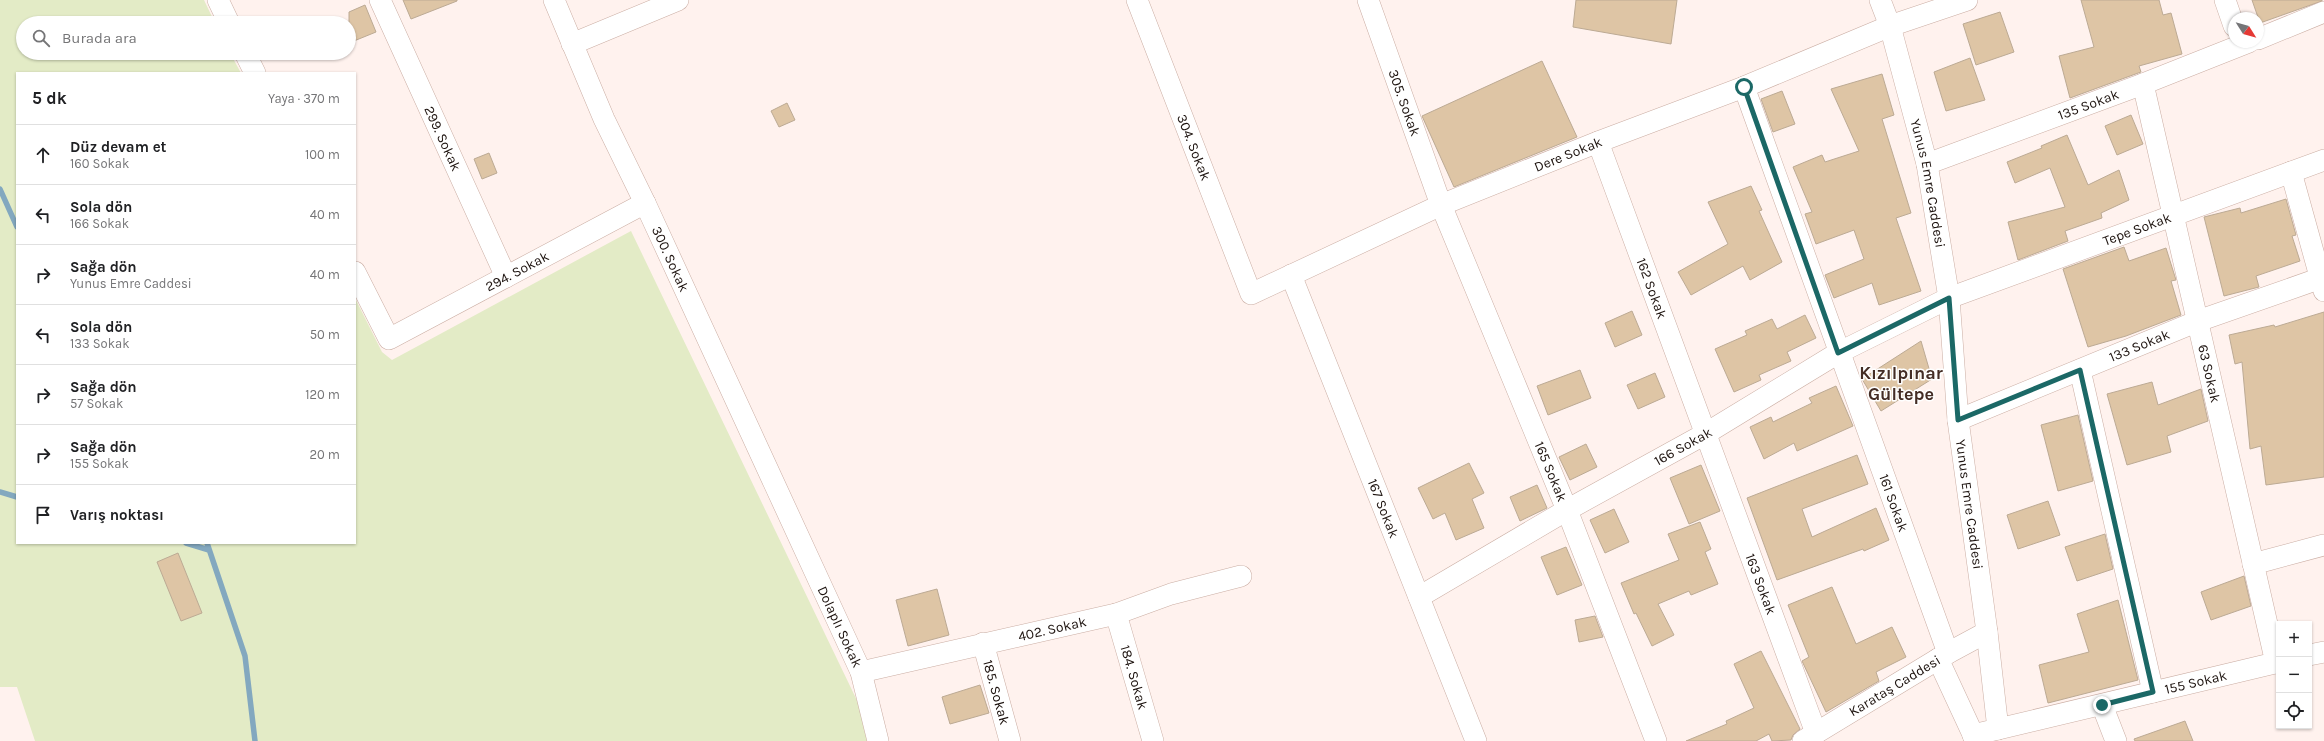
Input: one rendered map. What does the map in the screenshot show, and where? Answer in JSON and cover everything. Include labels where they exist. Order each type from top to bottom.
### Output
[{"type":"street","points":[[218,0],[226,16]]},
{"type":"street","name":"299. Sokak","points":[[380,0],[506,277]]},
{"type":"street","name":"300. Sokak","points":[[554,0],[604,119],[791,517]]},
{"type":"street","points":[[572,44],[678,0]]},
{"type":"street","name":"304. Sokak","points":[[1137,0],[1251,294]]},
{"type":"street","name":"305. Sokak","points":[[1368,0],[1441,205]]},
{"type":"street","name":"Yunus Emre Caddesi","points":[[1880,0],[1890,26],[1927,164],[1949,298],[1958,420],[1987,632],[1998,729]]},
{"type":"street","name":"Dere Sokak","points":[[1251,294],[1441,205],[1598,142],[1744,87],[1890,26],[1967,0]]},
{"type":"street","points":[[2225,0],[2229,12]]},
{"type":"street","name":"135 Sokak","points":[[2264,35],[2324,12]]},
{"type":"street","name":"135 Sokak","points":[[1927,164],[2143,84],[2232,48]]},
{"type":"street","points":[[248,60],[254,72]]},
{"type":"street","name":"63 Sokak","points":[[2143,84],[2276,659]]},
{"type":"street","name":"161 Sokak","points":[[1744,87],[1943,656],[1974,738]]},
{"type":"street","name":"162 Sokak","points":[[1598,142],[1704,434]]},
{"type":"street","name":"Tepe Sokak","points":[[1949,298],[2324,160]]},
{"type":"street","points":[[2291,172],[2323,282]]},
{"type":"street","name":"294. Sokak","points":[[356,274],[389,339],[645,204]]},
{"type":"street","name":"165 Sokak","points":[[1441,205],[1567,510],[1656,741]]},
{"type":"street","name":"167 Sokak","points":[[1291,275],[1476,741]]},
{"type":"street","name":"133 Sokak","points":[[1958,420],[2198,321],[2323,282]]},
{"type":"street","name":"166 Sokak","points":[[1419,597],[1567,510],[1704,434],[1838,353],[1949,298]]},
{"type":"street","points":[[2080,370],[2153,692]]},
{"type":"street","name":"163 Sokak","points":[[1704,434],[1809,737]]},
{"type":"street","name":"Dolaplı Sokak","points":[[791,517],[861,672],[878,741]]},
{"type":"street","points":[[2253,564],[2324,545]]},
{"type":"street","name":"402. Sokak","points":[[861,672],[1116,614],[1171,594],[1241,576]]},
{"type":"street","name":"184. Sokak","points":[[1116,614],[1153,741]]},
{"type":"street","name":"Karataş Caddesi","points":[[1809,737],[1943,656],[1987,632]]},
{"type":"street","name":"185. Sokak","points":[[983,644],[1010,741]]},
{"type":"street","points":[[2312,654],[2324,652]]},
{"type":"street","name":"155 Sokak","points":[[1974,738],[1998,729],[2276,663]]},
{"type":"street","points":[[2102,705],[2116,741]]},
{"type":"green space","points":[[0,0],[204,0],[212,16],[16,16],[16,60],[234,60],[240,72],[16,72],[16,544],[356,544],[356,300],[382,352],[392,360],[631,231],[864,715],[869,741],[35,741],[17,687],[0,687]]},
{"type":"building","points":[[403,0],[457,0],[457,1],[411,19]]},
{"type":"building","points":[[1576,0],[1677,0],[1671,44],[1573,27]]},
{"type":"building","points":[[2081,0],[2159,0],[2163,15],[2171,13],[2182,54],[2139,66],[2141,72],[2070,98],[2059,56],[2094,47]]},
{"type":"building","points":[[2252,0],[2322,0],[2264,22],[2264,12],[2256,12]]},
{"type":"building","points":[[365,5],[376,32],[356,40],[356,16],[349,16],[349,12]]},
{"type":"building","points":[[2000,12],[2014,52],[1976,65],[1963,24]]},
{"type":"building","points":[[1970,58],[1985,100],[1946,111],[1934,72]]},
{"type":"building","points":[[1542,61],[1577,137],[1454,187],[1422,116]]},
{"type":"building","points":[[1882,74],[1894,115],[1882,119],[1911,213],[1896,218],[1921,291],[1879,305],[1872,283],[1834,298],[1825,275],[1864,259],[1854,230],[1816,244],[1805,214],[1812,212],[1793,167],[1822,155],[1825,162],[1859,151],[1831,89]]},
{"type":"building","points":[[1782,91],[1795,124],[1773,132],[1761,99]]},
{"type":"building","points":[[787,103],[795,120],[779,127],[771,111]]},
{"type":"building","points":[[2131,115],[2143,144],[2117,155],[2105,126]]},
{"type":"building","points":[[2067,135],[2088,185],[2119,170],[2129,200],[2101,213],[2102,218],[2065,231],[2068,241],[2018,260],[2008,222],[2065,207],[2050,168],[2015,183],[2007,162],[2042,148],[2041,146]]},
{"type":"building","points":[[489,153],[497,173],[482,179],[474,159]]},
{"type":"building","points":[[1751,186],[1762,210],[1759,211],[1782,262],[1750,280],[1743,266],[1691,295],[1678,272],[1728,244],[1708,202]]},
{"type":"building","points":[[2286,199],[2296,235],[2292,236],[2300,261],[2256,276],[2259,287],[2224,296],[2204,217],[2240,208],[2241,213]]},
{"type":"building","points":[[2124,247],[2129,261],[2166,248],[2176,280],[2171,281],[2181,315],[2126,336],[2088,347],[2063,269]]},
{"type":"building","points":[[1632,311],[1642,335],[1615,347],[1605,323]]},
{"type":"building","points":[[2324,312],[2324,477],[2266,485],[2261,446],[2250,449],[2242,362],[2235,364],[2229,335],[2274,325],[2275,327]]},
{"type":"building","points":[[1805,315],[1816,338],[1787,352],[1791,361],[1759,375],[1761,380],[1734,392],[1715,349],[1747,335],[1745,331],[1772,319],[1777,329]]},
{"type":"building","points":[[1921,341],[1932,379],[1881,411],[1862,379]]},
{"type":"building","points":[[1580,370],[1591,398],[1548,415],[1537,386]]},
{"type":"building","points":[[1655,373],[1665,397],[1638,409],[1627,385]]},
{"type":"building","points":[[2152,382],[2158,405],[2201,389],[2208,421],[2167,436],[2171,452],[2127,465],[2107,394]]},
{"type":"building","points":[[1836,386],[1853,426],[1797,451],[1794,443],[1764,459],[1750,427],[1771,417],[1773,422],[1812,403],[1809,398]]},
{"type":"building","points":[[2078,415],[2093,481],[2058,491],[2041,425]]},
{"type":"building","points":[[1586,444],[1597,467],[1570,480],[1559,457]]},
{"type":"building","points":[[1857,455],[1868,484],[1802,509],[1812,537],[1876,508],[1889,540],[1864,551],[1863,549],[1777,580],[1747,498]]},
{"type":"building","points":[[1469,463],[1484,493],[1472,499],[1484,528],[1456,540],[1445,513],[1433,519],[1418,488]]},
{"type":"building","points":[[1701,465],[1720,511],[1689,524],[1670,478]]},
{"type":"building","points":[[1537,485],[1547,508],[1520,521],[1510,497]]},
{"type":"building","points":[[2048,501],[2060,535],[2018,549],[2007,515]]},
{"type":"building","points":[[1614,509],[1629,542],[1605,553],[1590,520]]},
{"type":"building","points":[[1700,522],[1711,549],[1705,552],[1718,584],[1691,595],[1689,591],[1658,604],[1674,635],[1652,646],[1636,613],[1634,614],[1621,583],[1679,560],[1668,534]]},
{"type":"building","points":[[2105,534],[2113,569],[2077,581],[2065,547]]},
{"type":"building","points":[[1566,547],[1582,585],[1557,595],[1541,557]]},
{"type":"building","points":[[178,553],[202,613],[181,621],[157,562]]},
{"type":"building","points":[[2244,576],[2251,606],[2211,620],[2201,592]]},
{"type":"building","points":[[1832,587],[1856,644],[1892,627],[1906,657],[1876,672],[1879,681],[1826,712],[1802,661],[1809,657],[1788,605]]},
{"type":"building","points":[[937,589],[949,635],[908,646],[896,600]]},
{"type":"building","points":[[2118,600],[2138,680],[2048,703],[2039,665],[2089,652],[2077,614]]},
{"type":"building","points":[[1595,616],[1603,637],[1579,642],[1575,620]]},
{"type":"building","points":[[1761,651],[1800,729],[1793,735],[1791,740],[1772,741],[1769,734],[1756,741],[1686,741],[1727,724],[1726,721],[1754,708],[1734,664]]},
{"type":"building","points":[[980,685],[989,713],[950,724],[942,697]]},
{"type":"building","points":[[2185,721],[2193,741],[2135,741],[2134,739]]},
{"type":"waterway","points":[[0,189],[16,225]]},
{"type":"waterway","points":[[0,492],[16,497]]},
{"type":"waterway","points":[[189,544],[209,550]]},
{"type":"waterway","points":[[207,544],[245,656],[255,741]]},
{"type":"district","name":"Kızılpınar Gültepe","points":[[1901,383]]},
{"type":"route","points":[[1744,87],[1838,353],[1949,298],[1958,420],[2080,370],[2153,692],[2102,705]]}]
